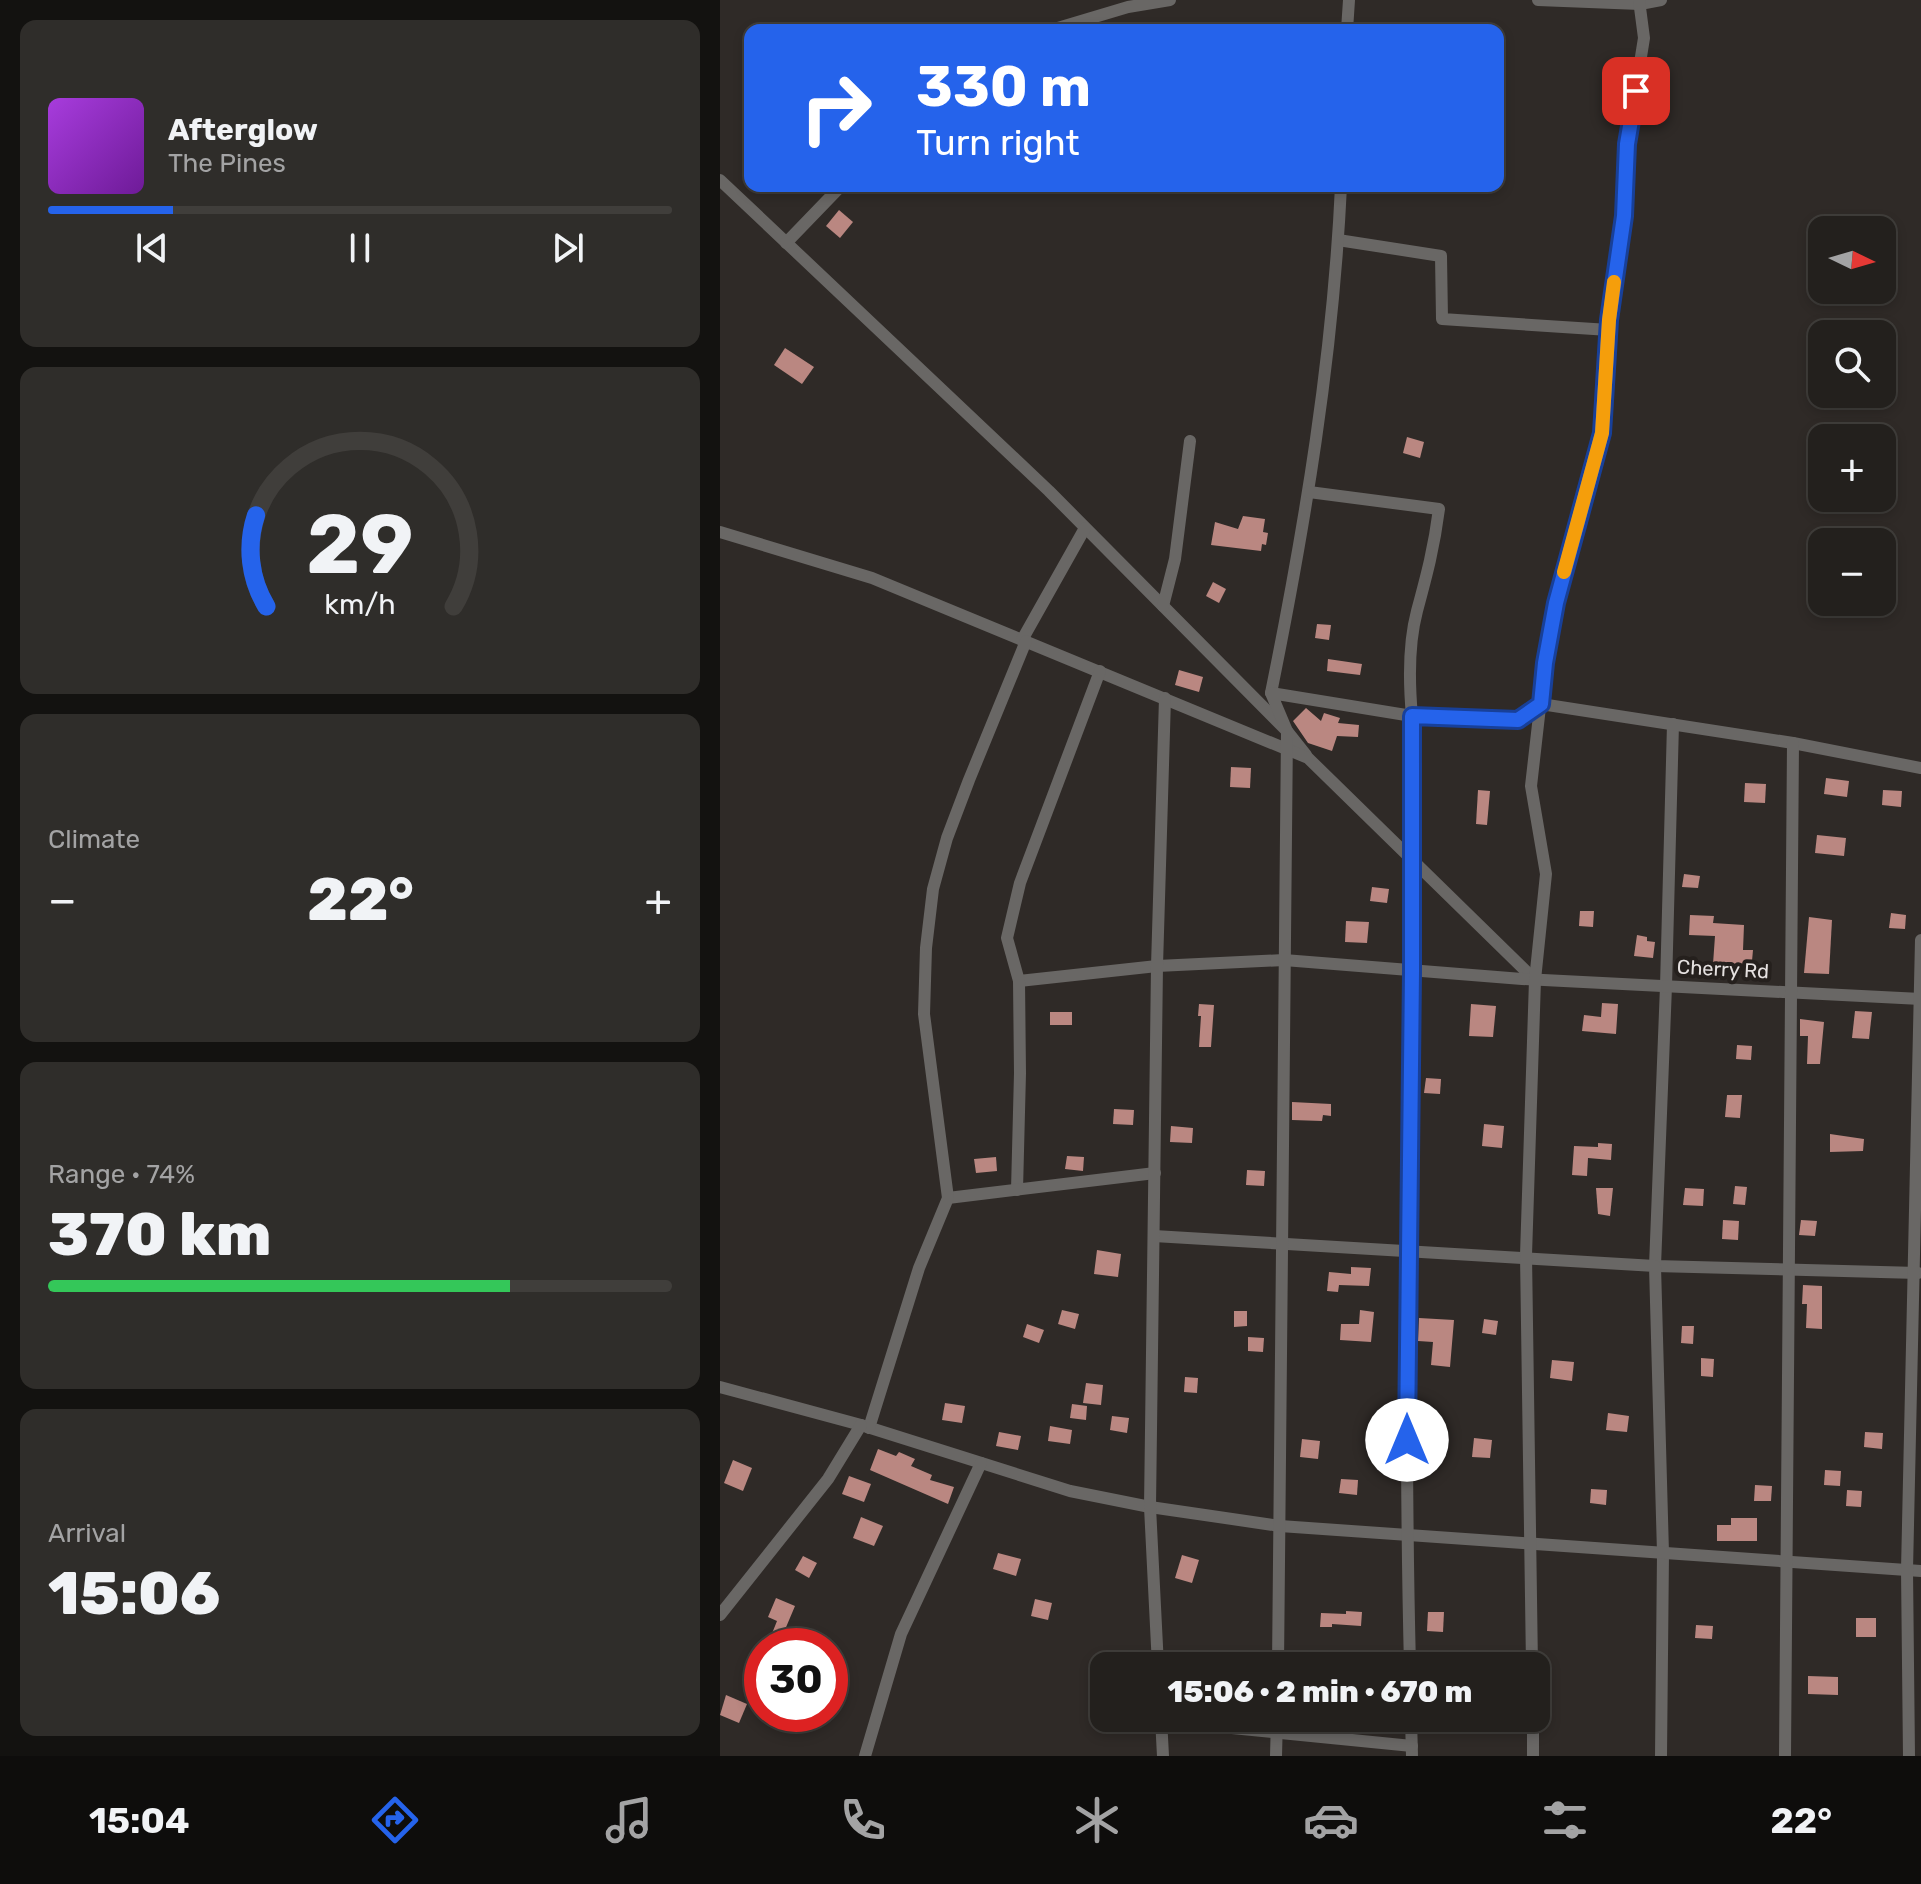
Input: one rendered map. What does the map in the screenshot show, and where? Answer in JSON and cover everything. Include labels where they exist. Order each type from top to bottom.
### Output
[{"type":"street","points":[[1071,24],[1128,7],[1170,0]]},
{"type":"street","points":[[1347,24],[1349,0]]},
{"type":"street","points":[[1538,0],[1661,0]]},
{"type":"street","points":[[1532,1652],[1526,1258],[1529,980],[1546,874],[1531,786],[1545,663],[1556,603],[1602,433],[1609,330],[1624,216],[1627,144],[1644,38],[1640,2]]},
{"type":"street","points":[[720,180],[1085,528],[1529,980]]},
{"type":"street","points":[[786,243],[835,192]]},
{"type":"street","points":[[1278,1652],[1287,731],[1271,693],[1320,418],[1341,192]]},
{"type":"street","points":[[1338,240],[1441,256],[1442,319],[1609,330]]},
{"type":"street","points":[[1163,606],[1175,559],[1190,441]]},
{"type":"street","points":[[1309,492],[1439,509],[1434,551],[1416,613],[1409,681],[1412,716],[1412,972],[1406,1535],[1410,1652]]},
{"type":"street","points":[[720,1615],[828,1479],[865,1426],[919,1268],[948,1198],[924,1014],[926,948],[933,889],[947,838],[1024,641],[1085,528]]},
{"type":"street","points":[[720,532],[872,578],[1308,758]]},
{"type":"street","points":[[1017,1190],[1019,981],[1007,938],[1020,883],[1100,671]]},
{"type":"street","points":[[1271,693],[1412,716],[1518,720],[1541,704],[1793,743],[1921,768]]},
{"type":"street","points":[[1157,1652],[1150,1507],[1157,966],[1165,698]]},
{"type":"street","points":[[1661,1756],[1663,1553],[1655,1266],[1673,724]]},
{"type":"street","points":[[1785,1756],[1793,743]]},
{"type":"street","points":[[1909,1756],[1907,1570],[1917,1273],[1921,940]]},
{"type":"street","name":"Cherry Rd","points":[[1019,981],[1157,966],[1284,960],[1529,980],[1920,999]]},
{"type":"street","points":[[948,1198],[1155,1173]]},
{"type":"street","points":[[1154,1236],[1655,1266],[1917,1273]]},
{"type":"street","points":[[720,1387],[865,1426],[1070,1491],[1150,1507],[1280,1526],[1921,1571]]},
{"type":"street","points":[[865,1756],[901,1634],[981,1463]]},
{"type":"street","points":[[1162,1732],[1163,1756]]},
{"type":"street","points":[[1276,1756],[1277,1732],[1412,1751]]},
{"type":"street","points":[[1533,1732],[1533,1756]]},
{"type":"building","points":[[839,210],[853,222],[840,238],[826,226]]},
{"type":"building","points":[[785,348],[814,367],[802,384],[774,365]]},
{"type":"building","points":[[1407,437],[1424,442],[1420,458],[1403,453]]},
{"type":"building","points":[[1243,516],[1265,519],[1263,532],[1268,533],[1266,545],[1262,544],[1261,551],[1211,545],[1215,522],[1238,529]]},
{"type":"building","points":[[1213,582],[1226,589],[1219,603],[1206,596]]},
{"type":"building","points":[[1317,624],[1331,625],[1329,640],[1315,638]]},
{"type":"building","points":[[1328,659],[1362,664],[1360,675],[1327,671]]},
{"type":"building","points":[[1179,670],[1203,677],[1199,692],[1175,685]]},
{"type":"building","points":[[1306,708],[1321,721],[1324,713],[1340,718],[1338,723],[1359,725],[1358,737],[1337,736],[1332,751],[1308,743],[1293,721]]},
{"type":"building","points":[[1231,767],[1251,768],[1250,788],[1230,787]]},
{"type":"building","points":[[1826,778],[1849,781],[1847,797],[1824,794]]},
{"type":"building","points":[[1745,783],[1766,784],[1765,803],[1744,802]]},
{"type":"building","points":[[1478,790],[1490,791],[1487,825],[1476,824]]},
{"type":"building","points":[[1883,790],[1902,791],[1901,807],[1882,805]]},
{"type":"building","points":[[1817,835],[1846,838],[1844,856],[1815,853]]},
{"type":"building","points":[[1684,874],[1700,876],[1698,888],[1682,887]]},
{"type":"building","points":[[1372,887],[1389,889],[1387,903],[1370,901]]},
{"type":"building","points":[[1580,911],[1594,911],[1593,927],[1579,926]]},
{"type":"building","points":[[1891,913],[1906,915],[1905,929],[1889,928]]},
{"type":"building","points":[[1690,915],[1714,916],[1713,923],[1744,925],[1743,950],[1753,950],[1751,972],[1727,970],[1726,979],[1712,978],[1715,936],[1689,935]]},
{"type":"building","points":[[1809,917],[1832,920],[1829,974],[1804,973]]},
{"type":"building","points":[[1346,921],[1369,922],[1367,943],[1345,942]]},
{"type":"building","points":[[1637,935],[1655,942],[1653,958],[1634,956]]},
{"type":"building","points":[[1602,1003],[1618,1004],[1616,1034],[1582,1031],[1584,1015],[1601,1017]]},
{"type":"building","points":[[1199,1004],[1214,1005],[1211,1047],[1199,1047]]},
{"type":"building","points":[[1471,1004],[1496,1006],[1493,1037],[1469,1036]]},
{"type":"building","points":[[1855,1011],[1872,1012],[1869,1039],[1852,1038]]},
{"type":"building","points":[[1050,1012],[1072,1012],[1072,1025],[1050,1025]]},
{"type":"building","points":[[1800,1019],[1824,1022],[1820,1064],[1807,1064],[1808,1036],[1800,1036]]},
{"type":"building","points":[[1737,1045],[1752,1046],[1751,1060],[1736,1059]]},
{"type":"building","points":[[1426,1078],[1441,1079],[1440,1094],[1424,1093]]},
{"type":"building","points":[[1727,1095],[1742,1095],[1740,1118],[1725,1117]]},
{"type":"building","points":[[1292,1102],[1331,1104],[1331,1116],[1323,1115],[1322,1121],[1292,1120]]},
{"type":"building","points":[[1114,1109],[1134,1110],[1133,1125],[1113,1124]]},
{"type":"building","points":[[1484,1124],[1504,1126],[1502,1148],[1482,1146]]},
{"type":"building","points":[[1171,1126],[1193,1128],[1192,1143],[1170,1142]]},
{"type":"building","points":[[1830,1134],[1864,1139],[1863,1151],[1830,1152]]},
{"type":"building","points":[[1598,1143],[1612,1144],[1611,1160],[1588,1158],[1587,1176],[1572,1175],[1574,1146],[1598,1147]]},
{"type":"building","points":[[1067,1156],[1084,1157],[1083,1171],[1065,1169]]},
{"type":"building","points":[[996,1157],[997,1171],[976,1173],[974,1159]]},
{"type":"building","points":[[1247,1170],[1265,1171],[1264,1186],[1246,1185]]},
{"type":"building","points":[[1735,1186],[1747,1187],[1745,1205],[1733,1204]]},
{"type":"building","points":[[1596,1188],[1613,1188],[1610,1216],[1598,1214]]},
{"type":"building","points":[[1685,1188],[1704,1189],[1703,1206],[1683,1205]]},
{"type":"building","points":[[1723,1220],[1739,1221],[1738,1240],[1722,1239]]},
{"type":"building","points":[[1801,1220],[1817,1221],[1815,1236],[1799,1235]]},
{"type":"building","points":[[1097,1250],[1121,1254],[1118,1277],[1094,1274]]},
{"type":"building","points":[[1351,1267],[1371,1268],[1369,1286],[1339,1285],[1338,1292],[1327,1291],[1329,1272],[1351,1274]]},
{"type":"building","points":[[1803,1285],[1822,1286],[1822,1329],[1806,1328],[1807,1304],[1802,1304]]},
{"type":"building","points":[[1062,1310],[1079,1314],[1075,1329],[1058,1324]]},
{"type":"building","points":[[1360,1310],[1374,1312],[1371,1342],[1340,1340],[1341,1324],[1359,1324]]},
{"type":"building","points":[[1234,1311],[1247,1311],[1247,1326],[1234,1327]]},
{"type":"building","points":[[1419,1318],[1454,1320],[1450,1367],[1431,1365],[1433,1342],[1418,1341]]},
{"type":"building","points":[[1484,1319],[1498,1321],[1496,1335],[1482,1333]]},
{"type":"building","points":[[1027,1324],[1044,1330],[1039,1343],[1023,1337]]},
{"type":"building","points":[[1682,1326],[1694,1326],[1693,1344],[1681,1343]]},
{"type":"building","points":[[1248,1337],[1264,1338],[1263,1352],[1248,1351]]},
{"type":"building","points":[[1701,1358],[1714,1359],[1713,1377],[1701,1376]]},
{"type":"building","points":[[1552,1360],[1574,1362],[1572,1381],[1550,1378]]},
{"type":"building","points":[[1185,1377],[1198,1378],[1197,1393],[1184,1392]]},
{"type":"building","points":[[1086,1383],[1103,1385],[1101,1405],[1083,1403]]},
{"type":"building","points":[[945,1403],[965,1406],[962,1423],[942,1420]]},
{"type":"building","points":[[1072,1404],[1087,1406],[1086,1420],[1070,1418]]},
{"type":"building","points":[[1608,1413],[1629,1416],[1627,1432],[1606,1430]]},
{"type":"building","points":[[1112,1416],[1129,1418],[1127,1433],[1110,1430]]},
{"type":"building","points":[[1050,1426],[1072,1430],[1070,1444],[1048,1441]]},
{"type":"building","points":[[999,1432],[1021,1436],[1018,1450],[996,1446]]},
{"type":"building","points":[[1865,1432],[1883,1433],[1882,1449],[1864,1447]]},
{"type":"building","points":[[1474,1438],[1492,1440],[1490,1458],[1472,1457]]},
{"type":"building","points":[[1302,1439],[1320,1441],[1318,1459],[1300,1457]]},
{"type":"building","points":[[878,1449],[896,1456],[899,1452],[915,1459],[911,1466],[932,1475],[930,1480],[954,1487],[948,1504],[870,1470]]},
{"type":"building","points":[[733,1460],[752,1468],[743,1491],[724,1483]]},
{"type":"building","points":[[1825,1470],[1841,1471],[1840,1486],[1824,1485]]},
{"type":"building","points":[[849,1476],[871,1484],[864,1502],[842,1494]]},
{"type":"building","points":[[1341,1479],[1358,1480],[1357,1495],[1339,1493]]},
{"type":"building","points":[[1755,1485],[1772,1486],[1771,1501],[1754,1501]]},
{"type":"building","points":[[1591,1489],[1607,1490],[1606,1505],[1590,1503]]},
{"type":"building","points":[[1847,1490],[1862,1491],[1861,1507],[1846,1506]]},
{"type":"building","points":[[861,1517],[883,1526],[874,1546],[853,1538]]},
{"type":"building","points":[[1731,1518],[1757,1518],[1757,1541],[1717,1541],[1717,1525],[1731,1525]]},
{"type":"building","points":[[998,1553],[1021,1559],[1016,1576],[993,1569]]},
{"type":"building","points":[[1182,1555],[1199,1560],[1192,1583],[1175,1578]]},
{"type":"building","points":[[803,1556],[817,1563],[809,1578],[795,1570]]},
{"type":"building","points":[[776,1598],[795,1606],[786,1628],[774,1628],[777,1621],[768,1617]]},
{"type":"building","points":[[1035,1599],[1052,1603],[1048,1620],[1031,1616]]},
{"type":"building","points":[[1346,1611],[1362,1612],[1361,1626],[1332,1624],[1332,1627],[1320,1627],[1321,1613],[1346,1614]]},
{"type":"building","points":[[1428,1612],[1444,1612],[1443,1632],[1427,1631]]},
{"type":"building","points":[[1856,1618],[1876,1618],[1876,1637],[1856,1637]]},
{"type":"building","points":[[1696,1625],[1713,1626],[1712,1639],[1695,1638]]},
{"type":"building","points":[[1808,1676],[1838,1677],[1838,1695],[1808,1694]]},
{"type":"building","points":[[726,1695],[744,1703],[739,1723],[720,1715]]},
{"type":"slow traffic","points":[[1564,572],[1602,433],[1614,282]]},
{"type":"route","points":[[1407,1440],[1412,716],[1518,720],[1541,704],[1556,603],[1602,433],[1609,320],[1624,216],[1627,144],[1636,91]]}]
